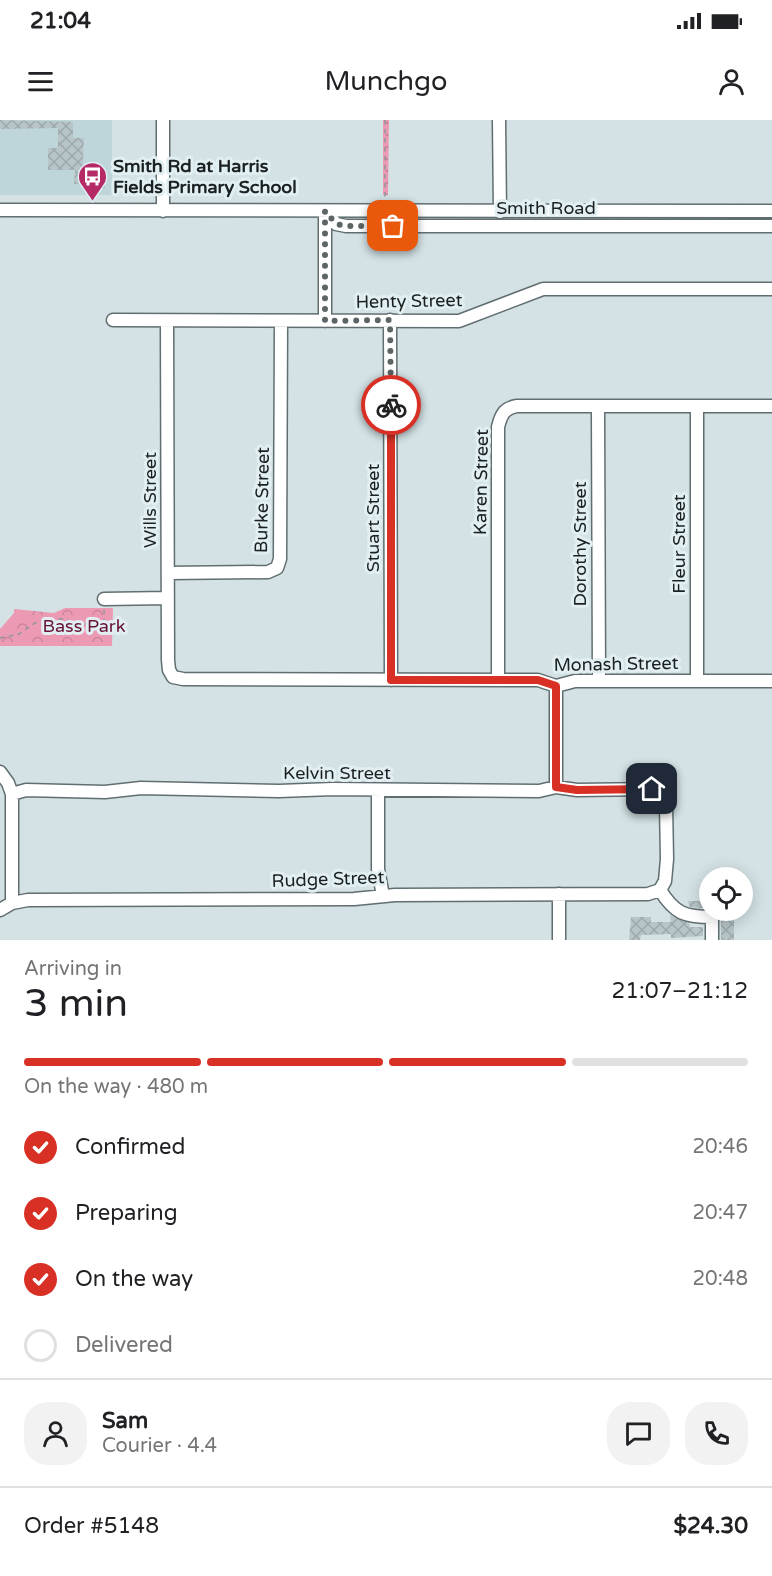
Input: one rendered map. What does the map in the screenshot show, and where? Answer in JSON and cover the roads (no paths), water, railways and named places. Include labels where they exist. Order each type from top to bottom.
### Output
[{"type":"street","points":[[163,120],[163,211]]},
{"type":"street","points":[[499,120],[500,212]]},
{"type":"street","name":"Smith Road","points":[[0,210],[772,211]]},
{"type":"street","points":[[325,211],[325,321]]},
{"type":"street","name":"Smith Road","points":[[325,211],[336,224],[346,226],[772,226]]},
{"type":"street","name":"Henty Street","points":[[113,320],[459,321],[543,289],[772,289]]},
{"type":"street","name":"Stuart Street","points":[[390,320],[391,680]]},
{"type":"street","name":"Wills Street","points":[[167,321],[169,670],[174,677]]},
{"type":"street","name":"Burke Street","points":[[168,573],[268,572],[277,568],[280,560],[281,322]]},
{"type":"street","name":"Karen Street","points":[[498,680],[498,427],[501,415],[509,408],[517,406],[772,406]]},
{"type":"street","name":"Dorothy Street","points":[[598,407],[598,681]]},
{"type":"street","name":"Fleur Street","points":[[697,407],[697,681]]},
{"type":"street","points":[[104,598],[168,598]]},
{"type":"street","name":"Monash Street","points":[[174,677],[183,679],[538,680],[556,686],[575,681],[772,681]]},
{"type":"street","points":[[556,686],[556,787]]},
{"type":"street","points":[[0,772],[12,794],[12,903]]},
{"type":"street","name":"Kelvin Street","points":[[12,794],[26,790],[105,792],[141,788],[279,791],[324,789],[539,790],[556,787],[577,790],[652,789],[662,793],[666,805],[667,858],[665,881],[660,890]]},
{"type":"street","points":[[378,790],[378,868],[383,896]]},
{"type":"street","points":[[660,890],[669,904],[690,917],[712,917],[712,940]]},
{"type":"street","name":"Rudge Street","points":[[0,910],[12,903],[34,900],[344,899],[383,896],[648,894],[660,890]]},
{"type":"street","points":[[559,894],[559,940]]},
{"type":"place","name":"Smith Rd at Harris Fields Primary School","points":[[92,202]]},
{"type":"park label","name":"Bass Park","points":[[84,626]]}]
